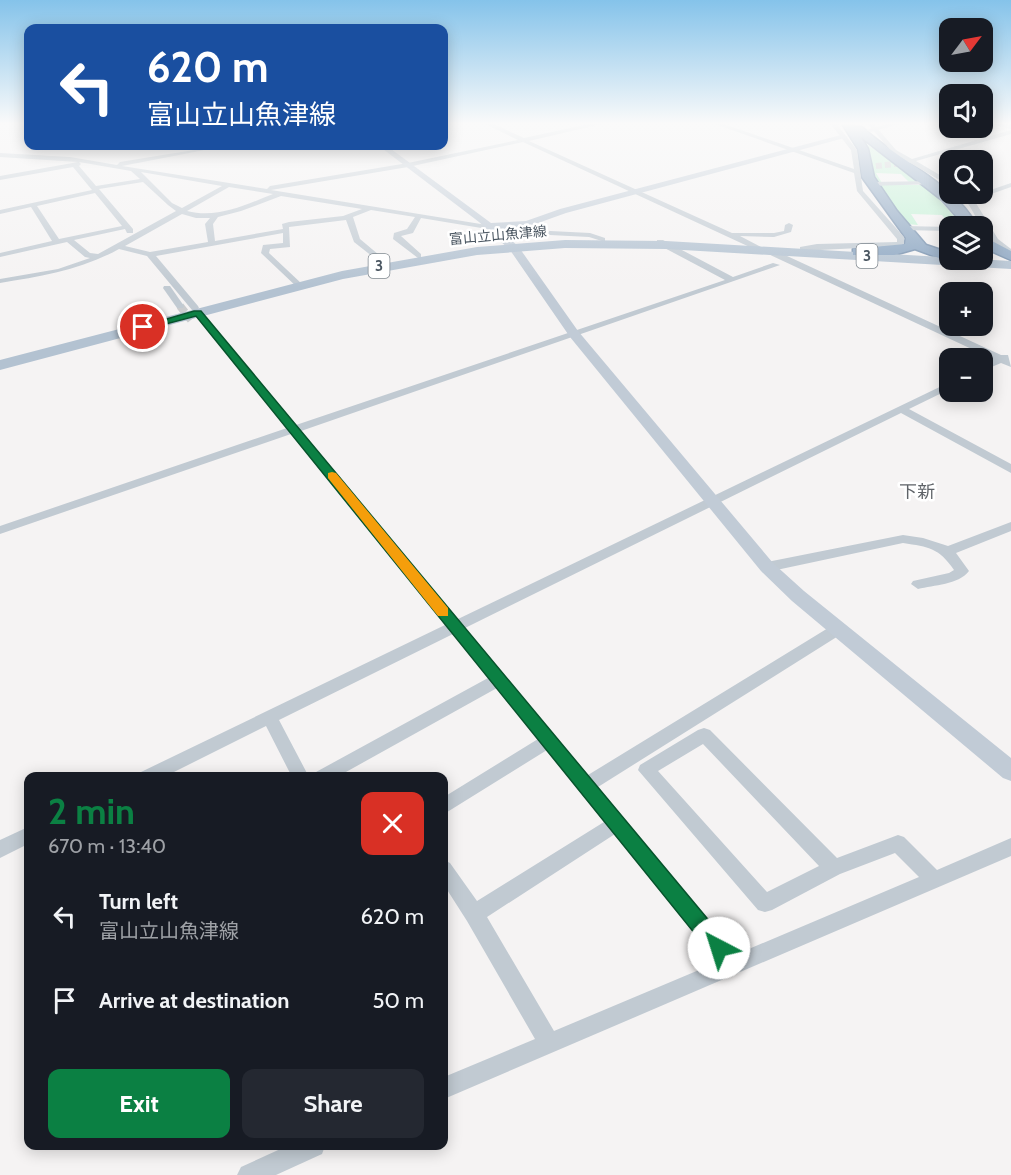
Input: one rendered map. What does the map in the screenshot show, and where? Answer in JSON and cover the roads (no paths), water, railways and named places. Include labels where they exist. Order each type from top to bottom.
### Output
[{"type":"highway","points":[[868,177],[908,234],[926,251],[939,254]]},
{"type":"highway","points":[[922,177],[932,183],[965,216]]},
{"type":"highway","points":[[858,252],[900,251],[911,246],[908,234]]},
{"type":"highway","points":[[993,251],[1008,252]]},
{"type":"main road","name":"富山立山魚津線","points":[[0,365],[382,262],[418,256],[512,246],[602,240],[939,258]]},
{"type":"main road","name":"富山立山魚津線","points":[[298,284],[384,265],[512,246],[662,243]]},
{"type":"main road","name":"富山立山魚津線","points":[[763,249],[803,249],[939,258]]},
{"type":"main road","name":"富山立山魚津線","points":[[993,255],[1011,263]]},
{"type":"main road","name":"富山立山魚津線","points":[[993,262],[1011,263]]},
{"type":"main road","name":"富山立山魚津線","points":[[0,359],[194,314]]},
{"type":"street","points":[[85,177],[135,237]]},
{"type":"street","points":[[141,177],[171,204],[183,211],[215,217]]},
{"type":"street","points":[[183,177],[524,232],[590,235],[602,240]]},
{"type":"street","points":[[262,190],[339,177]]},
{"type":"street","points":[[424,177],[490,226],[512,246],[574,333],[710,501],[767,567],[837,629],[1011,771]]},
{"type":"street","points":[[603,177],[1011,364]]},
{"type":"street","points":[[490,226],[527,224],[563,211],[693,177]]},
{"type":"street","points":[[803,249],[817,246],[900,244],[901,239],[860,191],[857,177]]},
{"type":"street","points":[[0,212],[145,180]]},
{"type":"street","points":[[871,184],[932,183]]},
{"type":"street","points":[[0,281],[60,270],[99,257],[230,184]]},
{"type":"street","points":[[993,190],[1011,185]]},
{"type":"street","points":[[212,244],[209,224],[215,217],[281,193]]},
{"type":"street","points":[[974,204],[991,237],[1008,252],[1011,241]]},
{"type":"street","points":[[33,206],[57,242]]},
{"type":"street","points":[[298,284],[265,253],[266,247],[287,245],[285,225],[349,217],[370,208]]},
{"type":"street","points":[[418,256],[397,239],[397,235],[410,231],[419,216]]},
{"type":"street","points":[[349,217],[357,240],[382,262]]},
{"type":"street","points":[[730,234],[774,235],[787,232],[789,225]]},
{"type":"street","points":[[0,255],[126,227]]},
{"type":"street","points":[[119,247],[150,254],[287,230]]},
{"type":"street","points":[[908,234],[939,230]]},
{"type":"street","points":[[68,240],[88,255],[99,257]]},
{"type":"street","points":[[662,243],[732,280]]},
{"type":"street","points":[[150,254],[220,350],[228,352],[294,429],[734,966]]},
{"type":"street","points":[[0,530],[776,265]]},
{"type":"street","points":[[166,275],[161,279],[180,306]]},
{"type":"street","points":[[993,363],[1011,354]]},
{"type":"street","points":[[157,772],[939,390]]},
{"type":"street","points":[[901,409],[1011,469]]},
{"type":"street","points":[[767,567],[903,539],[948,551],[1011,526]]},
{"type":"street","points":[[918,584],[953,577],[962,571],[948,551]]},
{"type":"street","points":[[585,786],[837,629]]},
{"type":"street","points":[[331,772],[498,680]]},
{"type":"street","points":[[269,717],[298,772]]},
{"type":"street","points":[[834,868],[704,735],[646,770],[765,903],[834,868],[898,843],[934,880]]},
{"type":"street","points":[[448,804],[548,741]]},
{"type":"street","points":[[474,914],[616,824]]},
{"type":"street","points":[[0,849],[24,837]]},
{"type":"street","points":[[448,1086],[1011,847]]},
{"type":"street","points":[[448,876],[474,914],[549,1042]]},
{"type":"street","points":[[249,1175],[305,1150]]},
{"type":"tunnel","points":[[180,306],[191,320]]},
{"type":"district","name":"下新","points":[[917,492]]}]
